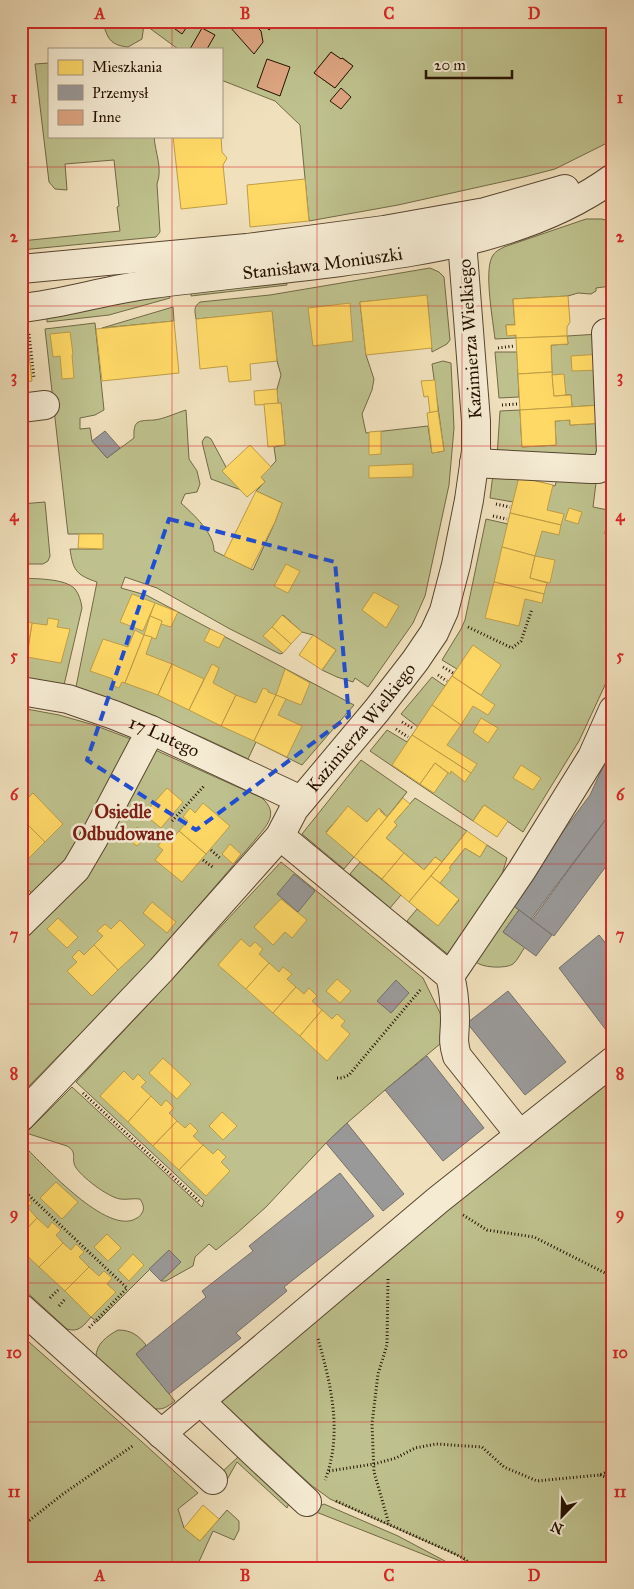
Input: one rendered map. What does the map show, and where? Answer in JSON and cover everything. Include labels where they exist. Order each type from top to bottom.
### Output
[{"type":"street","name":"Stanisława Moniuszki","points":[[21,269],[248,248],[384,230],[485,212],[613,174]]},
{"type":"street","name":"Stanisława Moniuszki","points":[[25,318],[34,307],[140,285],[392,255],[484,236],[522,224],[556,210],[583,197],[613,178]]},
{"type":"street","name":"Kazimierza Wielkiego","points":[[21,1117],[161,970],[280,836],[291,814],[301,800],[377,710],[415,662],[434,633],[444,611],[452,582],[469,500],[477,437],[462,241]]},
{"type":"street","points":[[474,463],[590,469],[598,469],[607,465],[611,453],[606,333]]},
{"type":"street","name":"17 Lutego","points":[[21,692],[68,699],[151,730],[301,800]]},
{"type":"street","points":[[450,976],[522,870],[592,757],[613,710]]},
{"type":"street","points":[[21,923],[76,869],[151,730]]},
{"type":"street","points":[[280,836],[450,976],[455,1005],[453,1044],[457,1056],[520,1135]]},
{"type":"street","points":[[151,1437],[200,1400],[438,1200],[613,1061]]},
{"type":"street","points":[[21,1308],[151,1437],[212,1480]]},
{"type":"street","points":[[200,1400],[249,1448],[320,1495]]},
{"type":"path","points":[[25,318],[34,380]]},
{"type":"path","points":[[490,348],[514,346]]},
{"type":"path","points":[[468,626],[512,648],[521,641],[532,609]]},
{"type":"path","points":[[172,822],[207,782]]},
{"type":"path","points":[[337,1078],[349,1075],[423,987]]},
{"type":"path","points":[[81,1091],[199,1201]]},
{"type":"path","points":[[21,1188],[127,1288],[87,1330]]},
{"type":"path","points":[[438,1200],[487,1230],[534,1237],[613,1277]]},
{"type":"path","points":[[388,1242],[387,1345],[378,1374],[372,1424],[374,1472],[389,1525]]},
{"type":"path","points":[[307,1310],[316,1331],[325,1365],[332,1400],[335,1437],[329,1471],[320,1495],[459,1556],[474,1568]]},
{"type":"path","points":[[21,1527],[63,1494],[151,1437]]},
{"type":"path","points":[[329,1471],[374,1464],[396,1458],[415,1448],[436,1444],[482,1447],[504,1467],[537,1481],[600,1475],[613,1470]]},
{"type":"path","points":[[600,1475],[613,1480]]},
{"type":"highlighted area","points":[[169,519],[335,562],[349,716],[196,830],[87,760]]},
{"type":"green space","points":[[102,21],[613,21],[613,140],[555,169],[398,205],[309,221],[300,125],[275,101],[222,80],[222,48],[177,48],[144,24],[142,39],[128,47],[113,42],[108,36]],"holes":[[[331,52],[341,59],[343,58],[353,66],[335,88],[314,73]]]},
{"type":"green space","points":[[48,63],[48,138],[154,138],[159,172],[157,184],[160,232],[156,237],[21,250],[21,241],[120,231],[114,160],[65,164],[67,190],[55,189],[49,182],[35,64]]},
{"type":"green space","points":[[586,219],[602,219],[613,222],[613,297],[611,286],[596,288],[596,291],[591,294],[578,293],[568,296],[513,299],[515,325],[506,325],[507,335],[516,335],[516,338],[495,339],[489,285],[490,264],[493,255],[504,247]]},
{"type":"green space","points":[[430,268],[439,272],[444,277],[450,340],[447,344],[432,352],[427,296],[360,302],[366,355],[374,379],[372,390],[362,414],[366,433],[428,426],[432,453],[444,451],[432,364],[443,361],[451,363],[454,428],[449,485],[425,596],[413,623],[368,687],[355,678],[353,682],[322,670],[336,650],[313,635],[302,632],[283,615],[264,636],[283,653],[280,654],[230,629],[157,588],[125,577],[121,588],[146,595],[354,705],[302,765],[256,742],[248,759],[163,720],[76,687],[97,582],[84,577],[77,571],[74,567],[70,549],[102,549],[103,534],[68,534],[45,329],[95,323],[104,410],[95,415],[80,418],[80,429],[90,428],[92,441],[107,458],[134,438],[135,427],[138,422],[162,418],[186,410],[189,459],[197,471],[200,484],[197,492],[185,494],[181,503],[207,531],[214,551],[253,570],[282,503],[256,491],[265,482],[261,477],[276,461],[274,447],[285,445],[281,403],[278,404],[277,389],[281,375],[277,361],[272,312],[196,319],[196,306],[200,302],[270,295]]},
{"type":"green space","points":[[286,278],[287,285],[191,296],[191,293]]},
{"type":"green space","points":[[169,294],[170,298],[109,315],[47,322],[47,317]]},
{"type":"green space","points":[[173,307],[174,321],[102,328]]},
{"type":"green space","points":[[599,334],[602,405],[572,407],[571,395],[566,395],[552,375],[551,345],[568,344],[567,336]]},
{"type":"green space","points":[[495,352],[517,352],[519,397],[499,398]]},
{"type":"green space","points":[[520,410],[522,447],[556,445],[555,421],[570,420],[570,425],[604,423],[599,458],[497,457],[500,411]]},
{"type":"green space","points":[[205,437],[211,439],[226,467],[222,471],[241,490],[211,479],[202,442]]},
{"type":"green space","points":[[493,474],[519,477],[555,486],[558,476],[596,483],[593,507],[608,510],[605,534],[613,535],[613,668],[579,741],[523,832],[484,805],[473,821],[370,751],[387,730],[407,742],[418,727],[401,714],[432,677],[445,686],[457,669],[442,660],[465,620],[486,519],[508,524],[513,502],[490,498]]},
{"type":"green space","points":[[45,502],[50,556],[48,561],[43,564],[21,564],[21,504]]},
{"type":"green space","points":[[21,578],[64,583],[75,589],[79,595],[82,608],[64,685],[21,678]]},
{"type":"green space","points":[[21,708],[59,715],[94,725],[136,741],[67,868],[38,899],[21,882]]},
{"type":"green space","points":[[153,749],[262,798],[270,809],[271,815],[267,825],[255,840],[145,968],[21,1094],[21,934]]},
{"type":"green space","points":[[361,760],[407,792],[387,817],[379,808],[367,822],[348,807],[326,832],[354,857],[344,869],[302,834]]},
{"type":"green space","points":[[415,798],[467,831],[442,862],[435,857],[424,870],[386,838],[397,825],[394,822]]},
{"type":"green space","points":[[487,845],[507,858],[496,894],[450,956],[407,921],[417,909],[438,925],[459,900],[440,883],[449,868],[465,848],[480,857]]},
{"type":"green space","points":[[281,862],[423,978],[441,1015],[446,1039],[347,1123],[266,1207],[216,1250],[209,1244],[195,1257],[193,1266],[166,1281],[161,1281],[181,1262],[169,1250],[97,1322],[91,1317],[78,1329],[67,1329],[21,1287],[21,1143],[57,1179],[89,1206],[120,1221],[133,1220],[140,1216],[143,1211],[143,1204],[140,1199],[120,1199],[109,1195],[95,1186],[75,1166],[74,1155],[70,1148],[26,1133],[72,1087],[202,1207],[204,1201],[76,1082]]},
{"type":"green space","points":[[360,862],[401,895],[390,908],[350,874]]},
{"type":"green space","points":[[510,903],[519,910],[503,932],[525,947],[510,966],[493,967],[482,965],[475,961]]},
{"type":"green space","points":[[613,1061],[613,1568],[461,1568],[465,1560],[459,1556],[330,1499],[311,1485],[211,1392]]},
{"type":"green space","points":[[118,1330],[134,1334],[146,1345],[136,1354],[175,1401],[164,1408],[152,1408],[96,1357],[100,1344]]},
{"type":"green space","points":[[21,1335],[198,1493],[178,1509],[184,1528],[200,1541],[227,1510],[239,1521],[239,1530],[234,1540],[213,1531],[196,1568],[21,1568]]},
{"type":"green space","points":[[239,1456],[290,1501],[287,1508],[237,1462],[224,1485],[221,1473]]},
{"type":"green space","points":[[324,1504],[398,1536],[458,1568],[311,1510]]},
{"type":"building: Mieszkania","points":[[173,138],[221,138],[222,152],[227,158],[223,165],[227,204],[181,209]]},
{"type":"building: Mieszkania","points":[[305,179],[309,221],[250,227],[247,185]]},
{"type":"building: Mieszkania","points":[[427,295],[432,348],[366,355],[360,302]]},
{"type":"building: Mieszkania","points":[[568,296],[570,322],[567,327],[567,336],[516,338],[516,335],[507,336],[506,325],[515,325],[513,299]]},
{"type":"building: Mieszkania","points":[[350,303],[353,341],[313,346],[308,308]]},
{"type":"building: Mieszkania","points":[[272,311],[277,361],[250,364],[251,380],[229,382],[227,366],[200,369],[196,319]]},
{"type":"building: Mieszkania","points":[[174,321],[179,373],[102,381],[96,329]]},
{"type":"building: Mieszkania","points":[[70,332],[74,378],[62,379],[60,356],[53,357],[50,334]]},
{"type":"building: Mieszkania","points":[[27,336],[32,381],[21,383],[21,337]]},
{"type":"building: Mieszkania","points":[[567,336],[568,344],[551,345],[552,372],[518,374],[516,338]]},
{"type":"building: Mieszkania","points":[[601,354],[602,370],[572,371],[571,356]]},
{"type":"building: Mieszkania","points":[[552,372],[554,396],[571,395],[572,407],[520,410],[518,374]]},
{"type":"building: Mieszkania","points":[[564,374],[566,395],[554,396],[552,375]]},
{"type":"building: Mieszkania","points":[[435,380],[438,411],[430,413],[428,396],[424,397],[421,381]]},
{"type":"building: Mieszkania","points":[[277,389],[278,404],[255,405],[254,391]]},
{"type":"building: Mieszkania","points":[[281,403],[285,445],[268,447],[264,404]]},
{"type":"building: Mieszkania","points":[[602,405],[604,423],[570,425],[570,420],[555,421],[556,445],[522,447],[520,410]]},
{"type":"building: Mieszkania","points":[[438,411],[444,451],[432,453],[427,413]]},
{"type":"building: Mieszkania","points":[[381,431],[381,454],[369,455],[369,432]]},
{"type":"building: Mieszkania","points":[[250,445],[271,467],[261,477],[265,482],[247,497],[222,471]]},
{"type":"building: Mieszkania","points":[[413,464],[413,477],[369,478],[369,466]]},
{"type":"building: Mieszkania","points":[[519,477],[553,485],[547,510],[564,514],[561,525],[510,513]]},
{"type":"building: Mieszkania","points":[[256,491],[282,503],[275,522],[251,569],[224,556]]},
{"type":"building: Mieszkania","points":[[569,508],[582,512],[578,524],[565,520]]},
{"type":"building: Mieszkania","points":[[608,510],[613,510],[613,535],[605,534]]},
{"type":"building: Mieszkania","points":[[510,513],[561,525],[559,535],[542,531],[535,556],[502,547]]},
{"type":"building: Mieszkania","points":[[79,534],[103,534],[103,549],[78,548]]},
{"type":"building: Mieszkania","points":[[502,547],[535,556],[530,578],[547,583],[544,594],[494,582]]},
{"type":"building: Mieszkania","points":[[535,556],[555,560],[550,583],[530,578]]},
{"type":"building: Mieszkania","points":[[286,564],[300,571],[288,593],[274,586]]},
{"type":"building: Mieszkania","points":[[494,582],[544,594],[542,603],[525,599],[519,626],[485,618]]},
{"type":"building: Mieszkania","points":[[374,592],[399,606],[386,628],[362,610]]},
{"type":"building: Mieszkania","points":[[132,594],[155,603],[143,631],[120,622]]},
{"type":"building: Mieszkania","points":[[155,603],[178,612],[171,627],[161,624],[162,621],[150,616]]},
{"type":"building: Mieszkania","points":[[282,615],[302,632],[291,644],[272,627]]},
{"type":"building: Mieszkania","points":[[150,616],[162,621],[156,639],[144,635]]},
{"type":"building: Mieszkania","points":[[48,618],[59,620],[57,627],[70,629],[61,663],[27,657],[32,623],[47,625]]},
{"type":"building: Mieszkania","points":[[21,621],[32,623],[25,666],[21,666]]},
{"type":"building: Mieszkania","points":[[272,627],[291,644],[283,653],[263,636]]},
{"type":"building: Mieszkania","points":[[210,629],[225,636],[219,648],[204,641]]},
{"type":"building: Mieszkania","points":[[135,630],[144,635],[125,683],[122,682],[119,688],[111,685],[113,679],[90,671],[103,639],[128,647]]},
{"type":"building: Mieszkania","points":[[144,635],[152,637],[146,654],[172,664],[158,695],[125,683]]},
{"type":"building: Mieszkania","points":[[313,635],[336,650],[322,670],[299,655]]},
{"type":"building: Mieszkania","points":[[473,645],[501,665],[481,695],[452,676]]},
{"type":"building: Mieszkania","points":[[172,664],[204,679],[189,710],[158,695]]},
{"type":"building: Mieszkania","points":[[212,664],[219,668],[213,683],[236,695],[221,726],[189,710]]},
{"type":"building: Mieszkania","points":[[285,669],[310,683],[301,705],[276,695]]},
{"type":"building: Mieszkania","points":[[452,676],[495,705],[488,715],[473,706],[461,725],[432,705]]},
{"type":"building: Mieszkania","points":[[263,688],[276,695],[254,741],[221,726],[236,695],[256,703]]},
{"type":"building: Mieszkania","points":[[276,695],[286,699],[278,715],[302,726],[287,757],[254,741]]},
{"type":"building: Mieszkania","points":[[432,705],[461,725],[447,745],[477,764],[471,773],[412,735]]},
{"type":"building: Mieszkania","points":[[481,718],[498,728],[488,743],[473,732]]},
{"type":"building: Mieszkania","points":[[412,735],[471,773],[465,782],[451,771],[450,774],[435,763],[420,784],[392,765]]},
{"type":"building: Mieszkania","points":[[435,763],[448,773],[434,793],[420,784]]},
{"type":"building: Mieszkania","points":[[521,765],[541,778],[533,790],[513,778]]},
{"type":"building: Mieszkania","points":[[167,788],[183,802],[161,828],[144,814]]},
{"type":"building: Mieszkania","points":[[33,793],[63,824],[45,842],[21,818],[21,805]]},
{"type":"building: Mieszkania","points":[[403,798],[410,804],[394,822],[397,825],[386,838],[404,853],[382,879],[354,857]]},
{"type":"building: Mieszkania","points":[[203,803],[230,826],[206,854],[179,831],[188,821],[183,817],[190,808],[195,813]]},
{"type":"building: Mieszkania","points":[[484,805],[508,821],[497,837],[473,821]]},
{"type":"building: Mieszkania","points":[[348,806],[367,822],[379,808],[387,817],[354,857],[326,833]]},
{"type":"building: Mieszkania","points":[[21,818],[45,842],[21,866]]},
{"type":"building: Mieszkania","points":[[137,827],[147,835],[137,846],[127,838]]},
{"type":"building: Mieszkania","points":[[179,831],[206,854],[182,882],[155,860],[163,850],[158,846],[165,837],[170,842]]},
{"type":"building: Mieszkania","points":[[467,831],[487,845],[480,857],[465,848],[440,883],[431,876]]},
{"type":"building: Mieszkania","points":[[230,844],[241,854],[233,864],[222,854]]},
{"type":"building: Mieszkania","points":[[404,853],[424,870],[435,857],[442,862],[409,902],[382,879]]},
{"type":"building: Mieszkania","points":[[431,876],[459,899],[438,926],[409,902]]},
{"type":"building: Mieszkania","points":[[21,882],[33,895],[23,904],[21,902]]},
{"type":"building: Mieszkania","points":[[281,899],[307,920],[292,938],[285,932],[273,945],[254,927]]},
{"type":"building: Mieszkania","points":[[152,902],[176,922],[167,933],[143,913]]},
{"type":"building: Mieszkania","points":[[58,918],[78,937],[67,948],[47,929]]},
{"type":"building: Mieszkania","points":[[120,920],[145,945],[118,970],[94,945],[103,936],[97,931],[105,924],[111,929]]},
{"type":"building: Mieszkania","points":[[241,939],[250,947],[255,942],[263,949],[259,954],[269,963],[246,989],[218,965]]},
{"type":"building: Mieszkania","points":[[94,945],[118,970],[92,996],[67,971],[77,962],[72,957],[79,950],[84,955]]},
{"type":"building: Mieszkania","points":[[269,963],[279,972],[283,967],[292,974],[287,979],[296,987],[273,1013],[246,989]]},
{"type":"building: Mieszkania","points":[[337,979],[351,991],[340,1003],[326,991]]},
{"type":"building: Mieszkania","points":[[296,987],[304,994],[309,988],[317,996],[312,1001],[322,1010],[300,1036],[273,1013]]},
{"type":"building: Mieszkania","points":[[322,1010],[332,1019],[337,1014],[345,1021],[341,1026],[350,1034],[327,1061],[300,1036]]},
{"type":"building: Mieszkania","points":[[163,1058],[191,1084],[177,1099],[149,1073]]},
{"type":"building: Mieszkania","points":[[124,1071],[133,1080],[138,1074],[146,1082],[141,1087],[151,1096],[128,1122],[100,1096]]},
{"type":"building: Mieszkania","points":[[151,1096],[161,1106],[166,1100],[174,1108],[169,1113],[177,1121],[153,1146],[128,1122]]},
{"type":"building: Mieszkania","points":[[222,1112],[237,1126],[223,1140],[209,1126]]},
{"type":"building: Mieszkania","points":[[177,1121],[185,1128],[190,1123],[198,1131],[193,1136],[203,1145],[179,1170],[153,1146]]},
{"type":"building: Mieszkania","points":[[203,1145],[213,1154],[218,1149],[226,1157],[221,1162],[230,1171],[206,1196],[179,1170]]},
{"type":"building: Mieszkania","points":[[56,1182],[78,1202],[62,1219],[40,1198]]},
{"type":"building: Mieszkania","points":[[24,1196],[32,1203],[28,1208],[37,1218],[21,1235],[21,1199]]},
{"type":"building: Mieszkania","points":[[37,1218],[48,1228],[52,1222],[61,1230],[56,1235],[63,1243],[39,1267],[21,1250],[21,1235]]},
{"type":"building: Mieszkania","points":[[107,1234],[121,1248],[108,1261],[94,1247]]},
{"type":"building: Mieszkania","points":[[63,1243],[71,1250],[76,1244],[84,1252],[79,1257],[89,1267],[65,1291],[39,1267]]},
{"type":"building: Mieszkania","points":[[133,1254],[144,1265],[129,1281],[118,1270]]},
{"type":"building: Mieszkania","points":[[89,1267],[99,1276],[104,1271],[112,1278],[107,1284],[116,1292],[91,1317],[65,1291]]},
{"type":"building: Mieszkania","points":[[203,1505],[219,1519],[200,1541],[184,1528]]},
{"type":"building: Przemysł","points":[[105,431],[120,448],[107,458],[92,441]]},
{"type":"building: Przemysł","points":[[613,745],[613,807],[531,919],[510,903],[590,795]]},
{"type":"building: Przemysł","points":[[613,807],[613,857],[554,936],[532,920]]},
{"type":"building: Przemysł","points":[[294,874],[315,891],[298,912],[277,894]]},
{"type":"building: Przemysł","points":[[519,910],[552,935],[536,956],[503,932]]},
{"type":"building: Przemysł","points":[[599,935],[613,952],[613,1024],[606,1030],[559,968]]},
{"type":"building: Przemysł","points":[[396,980],[409,993],[391,1013],[377,1001]]},
{"type":"building: Przemysł","points":[[508,991],[566,1062],[525,1095],[467,1023]]},
{"type":"building: Przemysł","points":[[427,1056],[484,1128],[443,1161],[385,1090]]},
{"type":"building: Przemysł","points":[[347,1123],[404,1194],[383,1211],[326,1143]]},
{"type":"building: Przemysł","points":[[340,1173],[374,1216],[284,1287],[287,1291],[236,1333],[241,1338],[169,1394],[136,1354],[206,1297],[202,1291],[253,1251],[249,1246]]},
{"type":"building: Przemysł","points":[[169,1250],[181,1262],[161,1281],[149,1269]]},
{"type":"building: Inne","points":[[164,21],[191,21],[182,34]]},
{"type":"building: Inne","points":[[236,21],[251,21],[261,31],[263,42],[254,54],[230,27]]},
{"type":"building: Inne","points":[[261,21],[279,21],[269,30]]},
{"type":"building: Inne","points":[[202,28],[215,35],[208,48],[191,48]]},
{"type":"building: Inne","points":[[331,52],[353,66],[335,88],[314,73]]},
{"type":"building: Inne","points":[[267,59],[290,67],[280,96],[257,87]]},
{"type":"building: Inne","points":[[341,88],[351,97],[341,109],[330,101]]},
{"type":"district","name":"Osiedle Odbudowane","points":[[123,822]]}]
